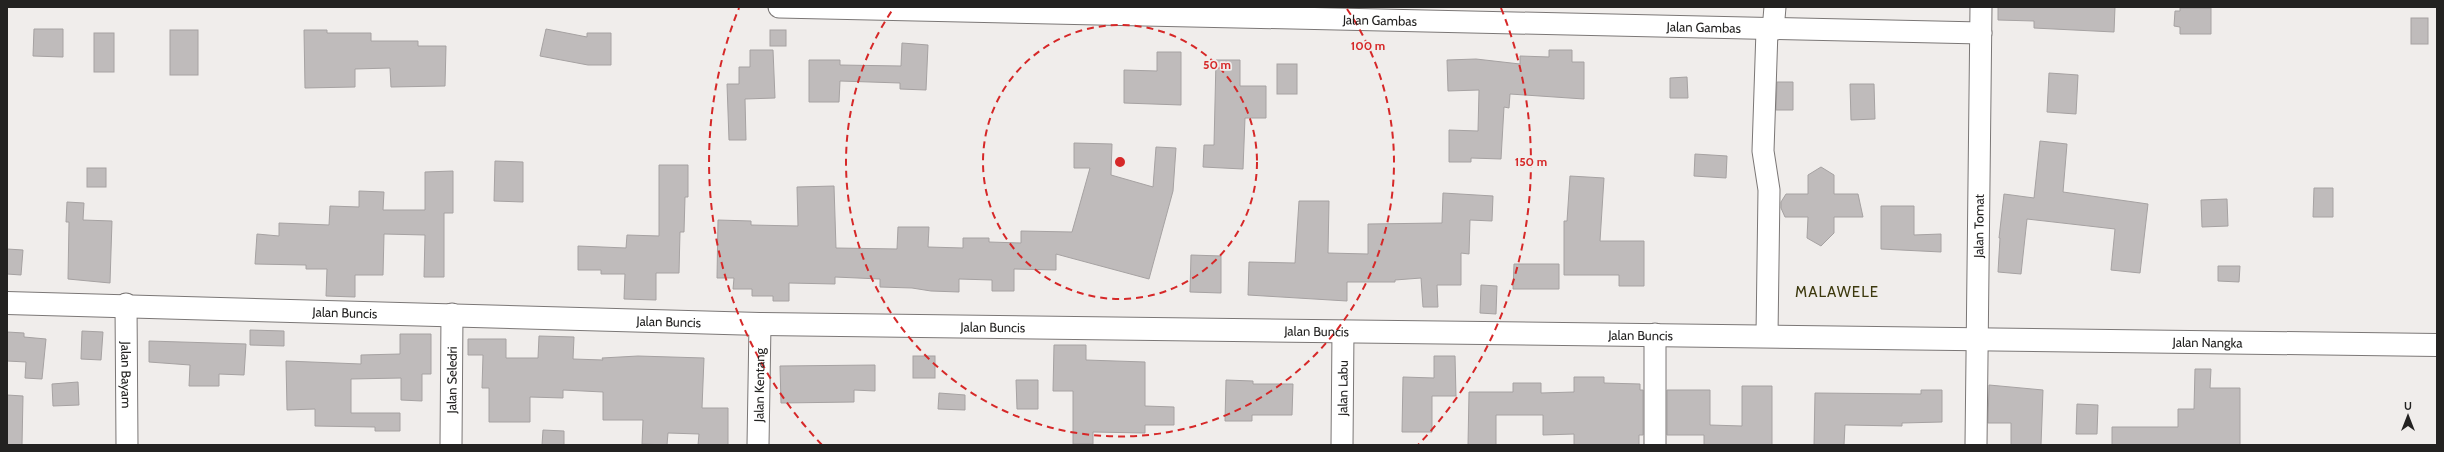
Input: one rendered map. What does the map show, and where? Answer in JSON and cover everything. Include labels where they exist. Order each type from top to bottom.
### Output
[{"type":"street","name":"Jalan Gambas","points":[[779,7],[1301,13],[1770,30],[1981,33]]},
{"type":"street","points":[[1767,335],[1768,190],[1763,151],[1770,30],[1775,7]]},
{"type":"street","name":"Jalan Tomat","points":[[1976,445],[1981,7]]},
{"type":"street","name":"Jalan Buncis","points":[[7,303],[126,304],[760,324],[1767,335],[1978,339]]},
{"type":"street","name":"Jalan Bayam","points":[[126,304],[127,445]]},
{"type":"street","name":"Jalan Seledri","points":[[451,445],[452,314]]},
{"type":"street","name":"Jalan Kentang","points":[[758,445],[760,324]]},
{"type":"street","name":"Jalan Labu","points":[[1342,445],[1343,331]]},
{"type":"street","points":[[1655,334],[1655,445]]},
{"type":"street","name":"Jalan Nangka","points":[[1978,339],[2437,345]]},
{"type":"building","points":[[1998,7],[2115,7],[2114,32],[2034,28],[2034,21],[1998,20]]},
{"type":"building","points":[[2180,8],[2211,8],[2211,34],[2180,34],[2180,27],[2174,26],[2175,11],[2180,11]]},
{"type":"building","points":[[2411,18],[2428,18],[2428,44],[2411,44]]},
{"type":"building","points":[[34,29],[63,29],[63,57],[33,56]]},
{"type":"building","points":[[546,29],[587,37],[587,33],[611,33],[611,65],[588,65],[540,56]]},
{"type":"building","points":[[170,30],[198,30],[198,75],[170,75]]},
{"type":"building","points":[[304,30],[327,30],[327,33],[371,33],[371,41],[418,41],[418,46],[446,46],[445,86],[391,87],[390,68],[355,69],[355,87],[305,88]]},
{"type":"building","points":[[770,30],[786,30],[786,46],[770,46]]},
{"type":"building","points":[[94,33],[114,33],[114,72],[94,72]]},
{"type":"building","points":[[902,43],[928,45],[926,90],[900,89],[900,83],[840,81],[839,102],[809,102],[809,60],[840,60],[840,65],[901,66]]},
{"type":"building","points":[[750,50],[773,50],[775,98],[745,99],[746,140],[729,140],[727,84],[739,84],[739,67],[750,67]]},
{"type":"building","points":[[1549,50],[1572,50],[1572,62],[1584,62],[1584,99],[1510,94],[1509,108],[1504,107],[1501,159],[1471,158],[1471,162],[1449,162],[1449,130],[1478,131],[1479,90],[1448,91],[1447,60],[1476,59],[1520,64],[1520,56],[1549,57]]},
{"type":"building","points":[[1157,52],[1181,52],[1181,105],[1124,103],[1124,70],[1157,71]]},
{"type":"building","points":[[1216,60],[1240,60],[1240,86],[1266,86],[1266,118],[1245,118],[1243,169],[1203,167],[1204,145],[1214,145]]},
{"type":"building","points":[[1277,64],[1297,64],[1297,94],[1277,94]]},
{"type":"building","points":[[2049,73],[2078,75],[2076,114],[2047,112]]},
{"type":"building","points":[[1687,77],[1688,98],[1670,98],[1670,78]]},
{"type":"building","points":[[1777,82],[1793,82],[1793,110],[1776,110]]},
{"type":"building","points":[[1850,84],[1874,84],[1875,119],[1851,120]]},
{"type":"building","points":[[2040,141],[2067,144],[2063,192],[2148,204],[2140,273],[2111,270],[2115,229],[2027,219],[2021,274],[1998,272],[1999,238],[2004,194],[2034,198]]},
{"type":"building","points":[[1074,143],[1112,144],[1111,175],[1153,187],[1156,147],[1176,148],[1173,191],[1149,279],[1056,254],[1056,270],[1014,269],[1014,291],[992,291],[992,280],[959,279],[959,292],[880,287],[880,279],[835,277],[835,284],[789,283],[789,301],[773,301],[773,296],[752,296],[752,289],[733,289],[734,278],[717,278],[718,220],[751,221],[751,225],[798,226],[797,187],[834,186],[836,248],[897,249],[898,227],[929,227],[928,247],[963,248],[963,238],[989,238],[989,242],[1021,243],[1021,231],[1072,232],[1090,168],[1074,168]]},
{"type":"building","points":[[1695,154],[1727,156],[1726,178],[1694,176]]},
{"type":"building","points":[[495,161],[523,162],[523,202],[494,201]]},
{"type":"building","points":[[659,165],[688,165],[688,197],[685,197],[684,232],[680,232],[679,273],[656,273],[656,300],[624,299],[625,274],[601,274],[601,270],[578,270],[578,246],[626,248],[627,235],[659,236]]},
{"type":"building","points":[[1821,167],[1834,175],[1834,194],[1858,194],[1863,217],[1834,217],[1834,233],[1821,246],[1807,238],[1808,217],[1785,217],[1781,208],[1781,202],[1786,194],[1808,194],[1808,175]]},
{"type":"building","points":[[87,168],[106,168],[106,187],[87,187]]},
{"type":"building","points":[[453,171],[453,213],[444,213],[444,277],[424,277],[425,235],[384,234],[383,275],[355,275],[355,297],[326,296],[327,269],[306,269],[306,265],[255,264],[257,234],[279,236],[279,223],[329,225],[330,206],[359,207],[359,191],[384,192],[383,210],[425,210],[425,172]]},
{"type":"building","points":[[1570,176],[1604,178],[1600,241],[1644,241],[1644,286],[1619,286],[1619,275],[1564,275],[1564,221],[1567,221]]},
{"type":"building","points":[[2314,188],[2333,188],[2333,217],[2313,217]]},
{"type":"building","points":[[1443,193],[1493,196],[1492,221],[1470,220],[1469,254],[1461,253],[1461,285],[1437,285],[1438,307],[1423,307],[1421,278],[1395,280],[1395,282],[1347,282],[1347,301],[1248,295],[1249,262],[1295,263],[1299,201],[1329,201],[1328,253],[1368,254],[1368,224],[1442,223]]},
{"type":"building","points":[[2227,199],[2228,226],[2202,227],[2201,200]]},
{"type":"building","points":[[67,202],[84,203],[83,220],[112,221],[110,283],[68,279],[69,222],[66,222]]},
{"type":"building","points":[[1881,206],[1914,206],[1914,235],[1941,234],[1941,252],[1881,249]]},
{"type":"building","points":[[7,249],[23,250],[21,275],[7,274]]},
{"type":"building","points":[[1191,255],[1221,256],[1221,293],[1190,292]]},
{"type":"building","points":[[1514,264],[1559,264],[1559,289],[1513,289]]},
{"type":"building","points":[[2218,266],[2240,266],[2239,282],[2218,281]]},
{"type":"building","points":[[1481,285],[1497,286],[1496,314],[1480,313]]},
{"type":"building","points":[[250,330],[284,331],[284,346],[250,345]]},
{"type":"building","points":[[82,331],[103,332],[101,360],[81,359]]},
{"type":"building","points":[[7,332],[24,333],[24,337],[46,339],[42,379],[25,378],[26,362],[7,361]]},
{"type":"building","points":[[400,334],[431,334],[431,374],[422,374],[422,401],[401,400],[401,378],[351,379],[351,413],[400,413],[400,431],[375,431],[375,427],[315,426],[315,409],[287,410],[286,361],[361,364],[361,355],[400,354]]},
{"type":"building","points":[[539,336],[574,337],[573,359],[603,360],[602,358],[638,356],[704,358],[702,408],[728,408],[728,445],[698,445],[699,434],[668,433],[667,445],[642,444],[643,420],[603,420],[603,392],[563,390],[563,398],[530,397],[530,422],[489,422],[489,388],[482,388],[483,355],[468,355],[468,339],[506,339],[506,358],[538,358]]},
{"type":"building","points":[[149,341],[246,344],[244,375],[219,374],[219,386],[189,386],[190,365],[149,362]]},
{"type":"building","points":[[1054,345],[1086,345],[1086,360],[1145,362],[1145,406],[1174,407],[1174,425],[1145,425],[1145,433],[1093,432],[1093,444],[1073,444],[1073,391],[1053,391]]},
{"type":"building","points":[[913,356],[935,356],[935,378],[913,378]]},
{"type":"building","points":[[1434,356],[1455,356],[1456,396],[1432,396],[1432,432],[1402,432],[1403,377],[1434,378]]},
{"type":"building","points":[[875,365],[875,391],[854,390],[854,402],[781,403],[780,366]]},
{"type":"building","points":[[2195,369],[2211,369],[2210,388],[2240,388],[2240,445],[2112,445],[2112,427],[2178,427],[2178,409],[2194,409]]},
{"type":"building","points":[[1574,377],[1604,377],[1604,383],[1640,384],[1640,390],[1643,390],[1643,435],[1639,435],[1639,445],[1574,445],[1574,434],[1543,435],[1543,415],[1496,415],[1496,445],[1468,445],[1469,392],[1513,392],[1513,383],[1541,383],[1541,393],[1574,392]]},
{"type":"building","points":[[1016,380],[1038,380],[1038,409],[1017,409]]},
{"type":"building","points":[[1226,380],[1253,381],[1253,384],[1293,384],[1292,415],[1252,415],[1252,421],[1225,421]]},
{"type":"building","points":[[78,382],[79,405],[53,406],[52,384]]},
{"type":"building","points":[[1989,385],[2043,390],[2041,445],[2011,445],[2011,423],[1988,423]]},
{"type":"building","points":[[1742,386],[1772,386],[1772,445],[1704,445],[1704,435],[1667,435],[1667,390],[1710,390],[1710,425],[1742,426]]},
{"type":"building","points":[[1921,390],[1942,390],[1942,422],[1902,423],[1902,426],[1845,425],[1844,445],[1814,445],[1815,393],[1921,394]]},
{"type":"building","points":[[939,393],[965,395],[965,410],[938,409]]},
{"type":"building","points":[[7,395],[23,396],[22,445],[7,445]]},
{"type":"building","points":[[2077,404],[2098,405],[2097,434],[2076,434]]},
{"type":"building","points":[[543,430],[564,431],[564,445],[542,445]]},
{"type":"district","name":"MALAWELE","points":[[1837,292]]}]
